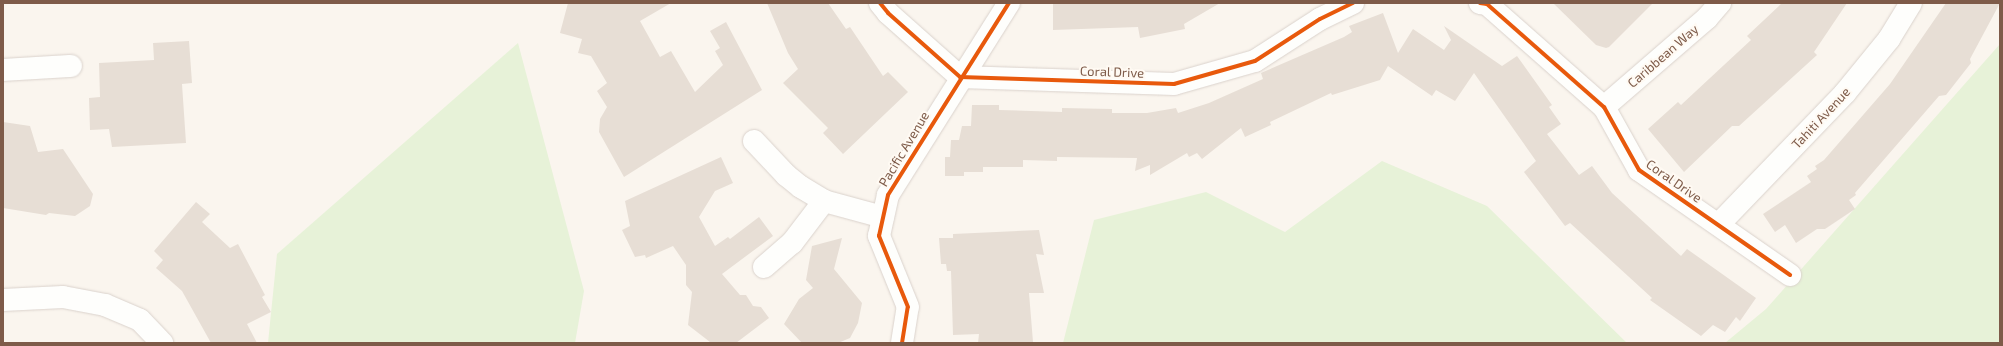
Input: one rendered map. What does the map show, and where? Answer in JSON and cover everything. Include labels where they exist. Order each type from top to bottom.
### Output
[{"type":"street","points":[[880,3],[888,13],[960,77]]},
{"type":"street","name":"Pacific Avenue","points":[[902,343],[908,307],[879,236],[888,195],[960,77],[1009,3]]},
{"type":"street","name":"Coral Drive","points":[[960,77],[1174,84],[1255,61],[1320,19],[1353,3]]},
{"type":"street","name":"Coral Drive","points":[[1480,3],[1487,4],[1604,107],[1639,170],[1719,224],[1790,276]]},
{"type":"street","name":"Caribbean Way","points":[[1604,107],[1707,18],[1720,3]]},
{"type":"street","name":"Tahiti Avenue","points":[[1719,224],[1845,93],[1889,39],[1911,3]]},
{"type":"street","points":[[3,70],[71,66]]},
{"type":"street","points":[[754,141],[786,175],[824,200],[883,217]]},
{"type":"street","points":[[764,267],[792,243],[824,200]]},
{"type":"street","points":[[3,300],[63,297],[105,305],[140,320],[162,343]]},
{"type":"green space","points":[[518,43],[584,291],[575,343],[268,343],[277,254]]},
{"type":"green space","points":[[2000,44],[2000,343],[1725,343],[1766,309]]},
{"type":"green space","points":[[1382,161],[1487,206],[1627,343],[1063,343],[1094,220],[1206,192],[1285,232]]},
{"type":"building","points":[[568,3],[671,3],[640,21],[660,57],[671,51],[695,92],[723,65],[715,51],[720,48],[710,31],[726,22],[762,90],[624,177],[599,132],[600,119],[607,107],[597,91],[607,83],[591,56],[578,53],[582,39],[560,33]]},
{"type":"building","points":[[767,3],[828,3],[846,29],[850,27],[883,76],[888,72],[908,92],[843,154],[823,133],[828,128],[783,83],[798,69],[788,53]]},
{"type":"building","points":[[1053,3],[1220,3],[1184,24],[1185,29],[1140,38],[1138,27],[1053,30]]},
{"type":"building","points":[[1553,3],[1653,3],[1609,47],[1606,48],[1596,45]]},
{"type":"building","points":[[1782,3],[1847,3],[1814,52],[1817,55],[1739,126],[1732,126],[1684,172],[1648,129],[1678,102],[1681,105],[1751,40],[1747,36]]},
{"type":"building","points":[[1946,3],[2000,3],[1970,59],[1971,63],[1946,95],[1939,96],[1855,193],[1856,195],[1849,200],[1855,209],[1825,229],[1817,229],[1796,243],[1785,225],[1775,232],[1763,214],[1811,182],[1807,176],[1817,169],[1815,166],[1824,160],[1890,84]]},
{"type":"building","points":[[1383,13],[1398,53],[1413,29],[1444,50],[1451,40],[1444,26],[1502,66],[1517,56],[1552,105],[1549,107],[1561,124],[1547,134],[1579,175],[1592,166],[1612,193],[1681,256],[1687,249],[1756,298],[1740,321],[1736,317],[1725,332],[1713,325],[1701,336],[1650,300],[1652,298],[1570,223],[1565,226],[1524,172],[1536,161],[1474,73],[1455,101],[1436,90],[1432,96],[1388,66],[1380,80],[1332,95],[1331,93],[1270,122],[1271,125],[1245,137],[1241,128],[1202,159],[1197,153],[1189,157],[1187,153],[1150,175],[1150,165],[1135,171],[1137,158],[1057,157],[1057,161],[1023,160],[1023,167],[983,167],[983,172],[964,172],[964,176],[945,176],[945,157],[950,157],[951,140],[959,140],[962,126],[971,126],[972,105],[999,105],[999,110],[1062,112],[1062,108],[1112,109],[1112,113],[1147,113],[1176,108],[1178,113],[1209,103],[1263,79],[1261,73],[1344,37],[1352,32],[1349,26]]},
{"type":"building","points":[[189,41],[192,83],[182,84],[186,143],[112,147],[109,129],[90,130],[89,98],[100,97],[99,63],[154,60],[153,43]]},
{"type":"building","points":[[3,122],[30,126],[38,152],[63,149],[93,194],[90,206],[75,216],[49,213],[46,215],[3,208]]},
{"type":"building","points":[[721,157],[733,183],[715,191],[699,217],[715,246],[728,237],[730,239],[759,217],[773,236],[722,274],[740,295],[746,295],[753,306],[761,307],[769,318],[736,343],[710,342],[688,325],[692,292],[686,285],[686,265],[673,246],[646,258],[645,255],[635,257],[622,230],[630,226],[625,201]]},
{"type":"building","points":[[196,202],[210,214],[202,222],[230,248],[238,244],[265,295],[262,297],[271,312],[247,324],[257,343],[211,343],[182,291],[156,268],[163,260],[154,251]]},
{"type":"building","points":[[1039,230],[1044,255],[1036,254],[1044,293],[1029,293],[1033,342],[978,343],[979,334],[953,335],[951,271],[947,271],[946,264],[941,264],[939,238],[953,238],[953,234]]},
{"type":"building","points":[[842,238],[834,269],[862,303],[858,323],[850,338],[838,343],[802,343],[784,324],[799,299],[813,288],[806,280],[812,246]]},
{"type":"cycle path","points":[[880,3],[888,13],[960,77],[1174,84],[1255,61],[1320,19],[1353,3]]},
{"type":"cycle path","points":[[902,343],[908,307],[879,236],[888,195],[1009,3]]},
{"type":"cycle path","points":[[1480,3],[1487,4],[1604,107],[1639,170],[1790,275]]}]
